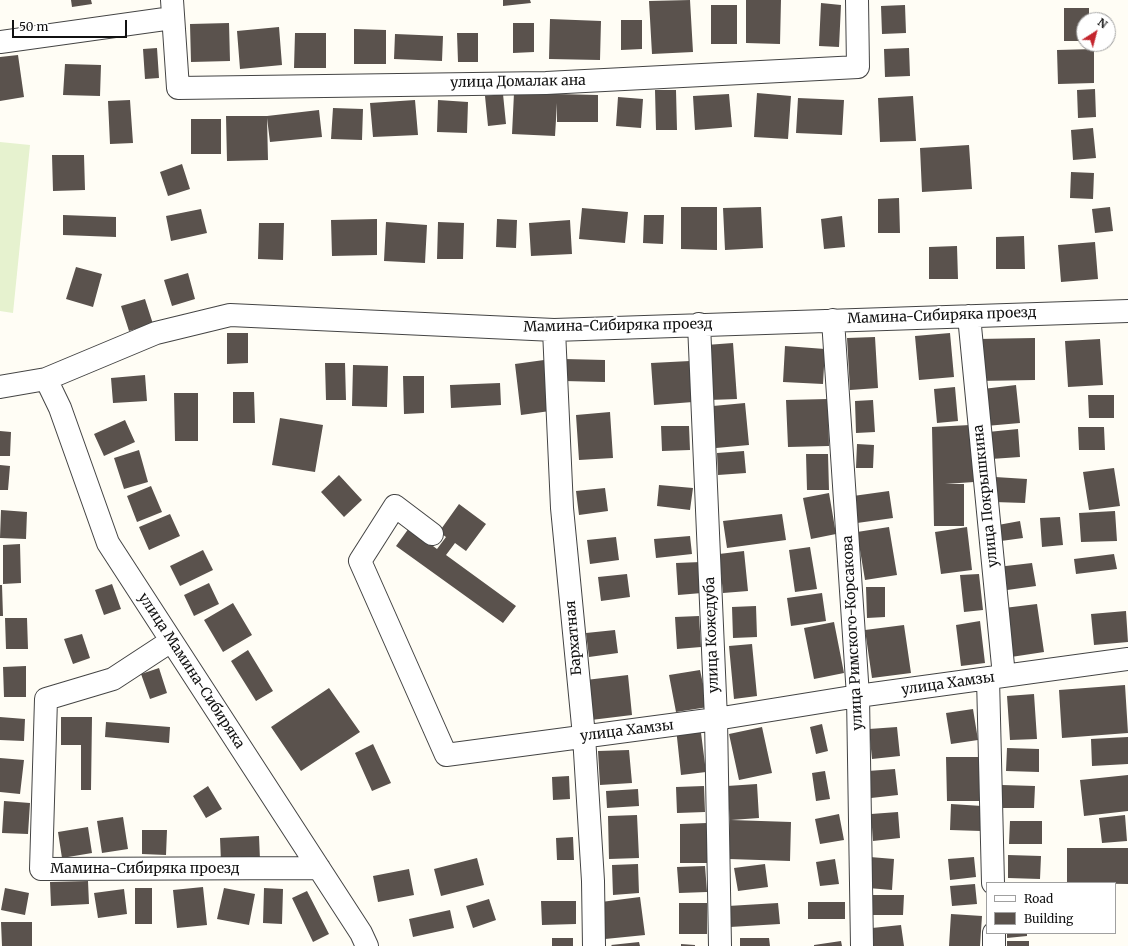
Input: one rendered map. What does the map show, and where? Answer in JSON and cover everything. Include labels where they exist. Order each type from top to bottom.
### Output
[{"type":"street","name":"улица Домалак ана","points":[[172,9],[178,88],[546,83],[858,67],[857,0]]},
{"type":"street","points":[[0,42],[172,9]]},
{"type":"street","name":"Мамина-Сибиряка проезд","points":[[0,387],[46,379],[156,333],[230,315],[554,330],[1128,310]]},
{"type":"street","name":"улица Покрышкина","points":[[969,316],[996,677],[993,882]]},
{"type":"street","name":"улица Римского-Корсакова","points":[[833,320],[858,696],[862,946]]},
{"type":"street","name":"улица Кожедуба","points":[[699,324],[716,719],[720,946]]},
{"type":"street","name":"Бархатная","points":[[554,330],[562,508],[584,736],[593,882],[594,946]]},
{"type":"street","name":"улица Мамина-Сибиряка","points":[[46,379],[60,408],[108,544],[361,933],[367,946]]},
{"type":"street","name":"улица Хамзы","points":[[432,534],[395,506],[360,561],[446,755],[716,719],[858,696],[1128,659]]},
{"type":"street","name":"Мамина-Сибиряка проезд","points":[[171,641],[113,679],[46,699],[42,870],[319,868]]},
{"type":"street","points":[[994,934],[994,946]]},
{"type":"green space","points":[[0,142],[30,145],[13,313],[0,311]]},
{"type":"building","points":[[71,0],[91,0],[92,4],[72,7]]},
{"type":"building","points":[[503,0],[530,0],[531,3],[503,6]]},
{"type":"building","points":[[690,0],[693,52],[652,54],[649,1]]},
{"type":"building","points":[[746,0],[781,0],[780,44],[746,43]]},
{"type":"building","points":[[821,3],[841,5],[839,47],[819,46]]},
{"type":"building","points":[[711,5],[737,5],[737,44],[711,44]]},
{"type":"building","points":[[905,5],[906,33],[882,34],[881,6]]},
{"type":"building","points":[[1064,8],[1089,8],[1089,12],[1076,12],[1076,41],[1064,41]]},
{"type":"building","points":[[550,19],[601,21],[600,60],[549,59]]},
{"type":"building","points":[[621,20],[642,20],[642,49],[621,50]]},
{"type":"building","points":[[229,23],[230,61],[191,62],[190,24]]},
{"type":"building","points":[[513,23],[534,23],[534,52],[513,53]]},
{"type":"building","points":[[279,27],[282,65],[240,69],[237,31]]},
{"type":"building","points":[[354,29],[386,30],[386,64],[354,64]]},
{"type":"building","points":[[295,33],[326,33],[326,68],[294,68]]},
{"type":"building","points":[[457,33],[478,33],[478,62],[458,62]]},
{"type":"building","points":[[395,34],[443,36],[442,61],[394,59]]},
{"type":"building","points":[[157,48],[159,78],[145,79],[143,49]]},
{"type":"building","points":[[909,48],[910,76],[885,77],[884,49]]},
{"type":"building","points":[[1076,49],[1076,52],[1094,52],[1094,83],[1058,84],[1057,50]]},
{"type":"building","points":[[18,55],[24,97],[0,101],[0,57]]},
{"type":"building","points":[[65,64],[101,65],[100,96],[63,95]]},
{"type":"building","points":[[1095,89],[1096,117],[1078,118],[1077,90]]},
{"type":"building","points":[[655,90],[676,90],[677,130],[656,130]]},
{"type":"building","points":[[514,93],[598,95],[598,122],[557,122],[557,103],[555,136],[512,134]]},
{"type":"building","points":[[757,93],[791,96],[788,139],[754,137]]},
{"type":"building","points":[[503,94],[506,124],[488,126],[485,96]]},
{"type":"building","points":[[729,94],[732,127],[695,130],[693,96]]},
{"type":"building","points":[[913,96],[916,141],[880,142],[878,98]]},
{"type":"building","points":[[618,97],[643,99],[641,128],[616,126]]},
{"type":"building","points":[[798,98],[844,100],[842,135],[796,133]]},
{"type":"building","points":[[130,100],[133,143],[110,144],[108,101]]},
{"type":"building","points":[[415,100],[418,135],[373,137],[370,103]]},
{"type":"building","points":[[438,100],[468,102],[467,133],[437,132]]},
{"type":"building","points":[[333,108],[363,109],[362,140],[331,139]]},
{"type":"building","points":[[319,110],[322,137],[270,142],[267,118],[268,160],[227,161],[226,116],[267,116]]},
{"type":"building","points":[[191,119],[221,119],[221,154],[191,154]]},
{"type":"building","points":[[1093,128],[1096,158],[1073,160],[1071,130]]},
{"type":"building","points":[[969,145],[972,189],[922,192],[920,148]]},
{"type":"building","points":[[52,155],[84,155],[85,190],[53,191]]},
{"type":"building","points":[[182,164],[190,189],[168,196],[160,172]]},
{"type":"building","points":[[1071,172],[1094,173],[1093,199],[1070,198]]},
{"type":"building","points":[[899,198],[900,233],[878,233],[878,199]]},
{"type":"building","points":[[681,207],[717,207],[717,250],[681,249]]},
{"type":"building","points":[[761,207],[763,248],[725,250],[723,208]]},
{"type":"building","points":[[1110,207],[1113,231],[1095,233],[1092,209]]},
{"type":"building","points":[[582,208],[628,212],[625,243],[579,239]]},
{"type":"building","points":[[201,209],[207,233],[171,241],[166,216]]},
{"type":"building","points":[[63,215],[116,217],[116,237],[63,235]]},
{"type":"building","points":[[644,215],[664,215],[663,244],[643,243]]},
{"type":"building","points":[[842,216],[845,247],[824,249],[821,219]]},
{"type":"building","points":[[377,219],[377,255],[332,256],[331,220]]},
{"type":"building","points":[[497,219],[517,220],[516,248],[496,247]]},
{"type":"building","points":[[570,220],[572,254],[531,256],[529,223]]},
{"type":"building","points":[[386,222],[427,225],[425,263],[384,261]]},
{"type":"building","points":[[438,222],[464,223],[463,259],[437,259]]},
{"type":"building","points":[[259,223],[284,223],[283,260],[258,259]]},
{"type":"building","points":[[1024,236],[1025,269],[996,269],[996,237]]},
{"type":"building","points":[[1095,242],[1098,279],[1061,282],[1058,245]]},
{"type":"building","points":[[957,246],[958,279],[929,279],[929,247]]},
{"type":"building","points":[[76,267],[102,274],[93,307],[66,299]]},
{"type":"building","points":[[188,273],[195,299],[172,306],[164,280]]},
{"type":"building","points":[[145,299],[153,324],[129,331],[121,306]]},
{"type":"building","points":[[227,333],[248,333],[248,363],[227,364]]},
{"type":"building","points":[[950,333],[954,377],[919,380],[915,336]]},
{"type":"building","points":[[875,337],[878,388],[850,390],[847,338]]},
{"type":"building","points":[[1035,338],[1035,380],[978,381],[978,339]]},
{"type":"building","points":[[1100,339],[1103,385],[1068,387],[1065,341]]},
{"type":"building","points":[[733,343],[737,399],[709,400],[706,345]]},
{"type":"building","points":[[785,346],[825,349],[823,384],[783,382]]},
{"type":"building","points":[[564,359],[605,360],[605,382],[564,381]]},
{"type":"building","points":[[544,360],[550,411],[521,415],[515,364]]},
{"type":"building","points":[[690,361],[693,402],[654,405],[651,363]]},
{"type":"building","points":[[325,363],[345,363],[346,400],[326,400]]},
{"type":"building","points":[[353,365],[388,366],[387,407],[352,406]]},
{"type":"building","points":[[145,375],[147,401],[113,403],[111,378]]},
{"type":"building","points":[[403,376],[424,376],[424,413],[404,414]]},
{"type":"building","points":[[500,383],[501,405],[451,408],[450,385]]},
{"type":"building","points":[[1016,385],[1020,423],[986,426],[983,389]]},
{"type":"building","points":[[955,387],[958,421],[937,423],[934,389]]},
{"type":"building","points":[[233,392],[254,392],[255,423],[233,423]]},
{"type":"building","points":[[174,393],[198,393],[198,441],[175,441]]},
{"type":"building","points":[[1088,395],[1114,395],[1114,418],[1089,418]]},
{"type":"building","points":[[828,399],[829,446],[788,447],[786,400]]},
{"type":"building","points":[[873,400],[875,432],[856,433],[855,401]]},
{"type":"building","points":[[745,403],[749,445],[716,448],[713,406]]},
{"type":"building","points":[[610,412],[613,458],[579,460],[576,415]]},
{"type":"building","points":[[280,418],[323,425],[315,472],[272,465]]},
{"type":"building","points":[[125,420],[135,442],[104,456],[94,434]]},
{"type":"building","points":[[970,425],[974,482],[945,484],[964,484],[964,526],[934,526],[932,427]]},
{"type":"building","points":[[661,426],[689,426],[690,450],[662,451]]},
{"type":"building","points":[[1078,427],[1104,427],[1105,450],[1079,450]]},
{"type":"building","points":[[1018,429],[1020,457],[991,459],[988,432]]},
{"type":"building","points":[[0,431],[11,432],[10,456],[0,456]]},
{"type":"building","points":[[857,444],[874,445],[873,468],[856,468]]},
{"type":"building","points":[[139,450],[148,482],[124,489],[114,458]]},
{"type":"building","points":[[744,451],[746,473],[718,475],[717,453]]},
{"type":"building","points":[[806,454],[828,454],[829,490],[807,490]]},
{"type":"building","points":[[0,465],[10,466],[8,490],[0,490]]},
{"type":"building","points":[[1114,468],[1120,506],[1089,510],[1083,472]]},
{"type":"building","points":[[339,475],[362,500],[344,517],[321,492]]},
{"type":"building","points":[[995,477],[1027,479],[1025,503],[994,502]]},
{"type":"building","points":[[659,485],[693,488],[690,510],[657,506]]},
{"type":"building","points":[[151,486],[162,512],[137,522],[127,496]]},
{"type":"building","points":[[605,488],[608,511],[579,515],[576,491]]},
{"type":"building","points":[[889,491],[893,518],[857,523],[853,496]]},
{"type":"building","points":[[829,493],[836,534],[811,539],[803,498]]},
{"type":"building","points":[[459,504],[486,524],[466,551],[455,543],[446,555],[516,606],[503,623],[396,546],[409,528],[437,549],[446,537],[439,532]]},
{"type":"building","points":[[1,510],[27,512],[26,539],[0,538]]},
{"type":"building","points":[[1115,511],[1117,541],[1081,542],[1079,513]]},
{"type":"building","points":[[170,514],[180,536],[149,550],[139,527]]},
{"type":"building","points":[[782,514],[786,540],[727,548],[723,521]]},
{"type":"building","points":[[1060,517],[1063,545],[1042,547],[1040,518]]},
{"type":"building","points":[[1020,521],[1023,538],[1001,541],[998,525]]},
{"type":"building","points":[[889,527],[897,575],[865,580],[857,532]]},
{"type":"building","points":[[967,527],[972,570],[941,574],[935,532]]},
{"type":"building","points":[[690,536],[692,554],[656,558],[654,539]]},
{"type":"building","points":[[616,537],[619,560],[590,564],[587,540]]},
{"type":"building","points":[[20,544],[21,583],[3,584],[3,545]]},
{"type":"building","points":[[810,547],[817,589],[795,592],[789,550]]},
{"type":"building","points":[[203,550],[213,570],[180,586],[170,566]]},
{"type":"building","points":[[744,551],[748,591],[723,593],[719,554]]},
{"type":"building","points":[[1114,554],[1117,569],[1076,574],[1074,559]]},
{"type":"building","points":[[701,562],[702,593],[678,595],[676,563]]},
{"type":"building","points":[[1032,563],[1036,586],[1000,591],[997,567]]},
{"type":"building","points":[[627,574],[630,597],[601,601],[598,577]]},
{"type":"building","points":[[979,574],[983,610],[964,612],[960,575]]},
{"type":"building","points":[[209,583],[219,604],[194,616],[184,595]]},
{"type":"building","points":[[112,584],[121,609],[104,615],[95,590]]},
{"type":"building","points":[[0,585],[2,585],[3,616],[0,616]]},
{"type":"building","points":[[866,587],[885,587],[885,617],[867,618]]},
{"type":"building","points":[[822,593],[826,621],[791,626],[787,598]]},
{"type":"building","points":[[233,603],[252,635],[223,652],[204,620]]},
{"type":"building","points":[[1037,604],[1044,652],[1011,657],[1004,608]]},
{"type":"building","points":[[756,606],[757,637],[733,638],[732,607]]},
{"type":"building","points":[[1126,611],[1128,642],[1094,645],[1091,614]]},
{"type":"building","points":[[699,616],[701,647],[677,649],[675,617]]},
{"type":"building","points":[[5,618],[27,618],[28,649],[6,649]]},
{"type":"building","points":[[980,621],[985,663],[961,666],[956,625]]},
{"type":"building","points":[[834,622],[844,673],[814,679],[804,628]]},
{"type":"building","points":[[904,625],[911,673],[872,678],[865,630]]},
{"type":"building","points":[[615,630],[618,653],[589,657],[586,633]]},
{"type":"building","points":[[82,634],[90,658],[73,664],[64,639]]},
{"type":"building","points":[[752,644],[757,696],[734,699],[729,646]]},
{"type":"building","points":[[248,650],[273,691],[256,701],[231,661]]},
{"type":"building","points":[[26,666],[26,697],[4,697],[3,667]]},
{"type":"building","points":[[159,668],[167,693],[150,699],[141,674]]},
{"type":"building","points":[[700,670],[708,707],[676,712],[669,675]]},
{"type":"building","points":[[628,675],[632,715],[591,720],[586,680]]},
{"type":"building","points":[[1125,685],[1128,733],[1062,738],[1059,690]]},
{"type":"building","points":[[329,688],[360,732],[301,771],[271,727]]},
{"type":"building","points":[[1034,694],[1037,739],[1010,740],[1007,696]]},
{"type":"building","points":[[973,709],[978,740],[951,744],[946,713]]},
{"type":"building","points":[[0,717],[25,719],[24,741],[0,740]]},
{"type":"building","points":[[61,717],[92,717],[91,790],[81,790],[81,745],[61,745]]},
{"type":"building","points":[[106,722],[170,727],[169,743],[105,737]]},
{"type":"building","points":[[822,724],[828,751],[816,754],[810,727]]},
{"type":"building","points":[[700,725],[706,772],[681,775],[676,728]]},
{"type":"building","points":[[762,727],[772,773],[739,780],[729,734]]},
{"type":"building","points":[[897,727],[900,756],[872,759],[869,729]]},
{"type":"building","points":[[1128,737],[1128,764],[1092,766],[1091,739]]},
{"type":"building","points":[[373,744],[391,783],[372,791],[355,753]]},
{"type":"building","points":[[1007,748],[1039,749],[1039,772],[1006,771]]},
{"type":"building","points":[[629,750],[632,783],[600,785],[598,751]]},
{"type":"building","points":[[946,757],[979,757],[979,801],[947,801]]},
{"type":"building","points":[[0,758],[24,760],[20,794],[0,792]]},
{"type":"building","points":[[895,769],[898,795],[871,798],[868,771]]},
{"type":"building","points":[[825,771],[830,799],[816,801],[812,773]]},
{"type":"building","points":[[1128,775],[1128,811],[1084,816],[1080,780]]},
{"type":"building","points":[[569,776],[570,799],[553,800],[552,777]]},
{"type":"building","points":[[757,784],[759,818],[731,820],[791,822],[790,861],[729,859],[730,820],[727,786]]},
{"type":"building","points":[[1002,785],[1035,786],[1034,808],[1002,808]]},
{"type":"building","points":[[208,786],[222,809],[206,818],[193,796]]},
{"type":"building","points":[[704,786],[705,812],[677,813],[676,787]]},
{"type":"building","points":[[638,789],[639,806],[607,808],[606,791]]},
{"type":"building","points":[[4,801],[30,803],[28,834],[2,833]]},
{"type":"building","points":[[951,804],[982,806],[981,831],[950,830]]},
{"type":"building","points":[[898,812],[900,838],[873,841],[871,814]]},
{"type":"building","points":[[839,814],[844,840],[820,844],[815,819]]},
{"type":"building","points":[[637,815],[639,858],[609,859],[608,816]]},
{"type":"building","points":[[1125,815],[1127,841],[1102,843],[1099,818]]},
{"type":"building","points":[[123,817],[128,849],[102,853],[97,821]]},
{"type":"building","points":[[1010,821],[1042,821],[1042,844],[1009,844]]},
{"type":"building","points":[[707,823],[708,863],[680,863],[680,824]]},
{"type":"building","points":[[88,827],[92,853],[62,858],[58,832]]},
{"type":"building","points":[[142,830],[167,830],[166,855],[142,854]]},
{"type":"building","points":[[259,836],[260,860],[221,862],[220,838]]},
{"type":"building","points":[[573,837],[574,860],[557,860],[556,838]]},
{"type":"building","points":[[1067,848],[1128,848],[1128,884],[1116,884],[1116,882],[1067,882]]},
{"type":"building","points":[[1008,855],[1041,856],[1040,879],[1008,878]]},
{"type":"building","points":[[870,857],[894,859],[892,890],[868,888]]},
{"type":"building","points":[[974,857],[976,877],[950,880],[948,859]]},
{"type":"building","points":[[477,858],[484,885],[441,896],[434,869]]},
{"type":"building","points":[[835,859],[839,884],[820,886],[816,862]]},
{"type":"building","points":[[638,864],[639,893],[613,895],[612,865]]},
{"type":"building","points":[[765,864],[768,887],[738,891],[734,868]]},
{"type":"building","points":[[705,866],[707,892],[679,893],[677,867]]},
{"type":"building","points":[[409,869],[414,895],[378,902],[373,876]]},
{"type":"building","points":[[88,881],[89,904],[51,906],[50,882]]},
{"type":"building","points":[[975,884],[977,904],[952,906],[950,886]]},
{"type":"building","points":[[203,887],[207,925],[177,928],[173,890]]},
{"type":"building","points":[[5,888],[29,893],[25,915],[1,910]]},
{"type":"building","points":[[135,888],[152,888],[152,924],[135,924]]},
{"type":"building","points":[[224,888],[255,894],[249,925],[217,919]]},
{"type":"building","points":[[264,888],[283,889],[282,924],[263,923]]},
{"type":"building","points":[[124,889],[127,914],[98,918],[94,893]]},
{"type":"building","points":[[307,891],[329,934],[313,942],[292,898]]},
{"type":"building","points":[[868,895],[904,895],[903,915],[868,915]]},
{"type":"building","points":[[640,897],[645,935],[605,939],[601,902]]},
{"type":"building","points":[[489,899],[496,920],[473,928],[466,906]]},
{"type":"building","points":[[541,901],[576,901],[576,924],[542,925]]},
{"type":"building","points":[[808,902],[845,902],[845,919],[808,919]]},
{"type":"building","points":[[679,903],[707,903],[707,934],[679,934]]},
{"type":"building","points":[[778,903],[780,924],[730,927],[728,906]]},
{"type":"building","points":[[450,910],[454,928],[413,937],[409,919]]},
{"type":"building","points":[[951,914],[982,916],[980,946],[949,946]]},
{"type":"building","points":[[1,922],[32,922],[32,946],[2,946]]},
{"type":"building","points":[[901,925],[904,946],[874,946],[872,928]]},
{"type":"building","points":[[1007,934],[1027,934],[1027,936],[1007,938]]},
{"type":"building","points":[[552,938],[573,938],[573,946],[552,946]]},
{"type":"building","points":[[740,938],[769,938],[770,946],[740,946]]},
{"type":"building","points":[[841,941],[842,946],[814,946],[814,945]]},
{"type":"building","points":[[1007,941],[1029,941],[1029,946],[1007,946]]},
{"type":"building","points":[[639,942],[640,946],[611,945]]},
{"type":"building","points":[[681,944],[695,945],[695,946],[681,946]]}]
